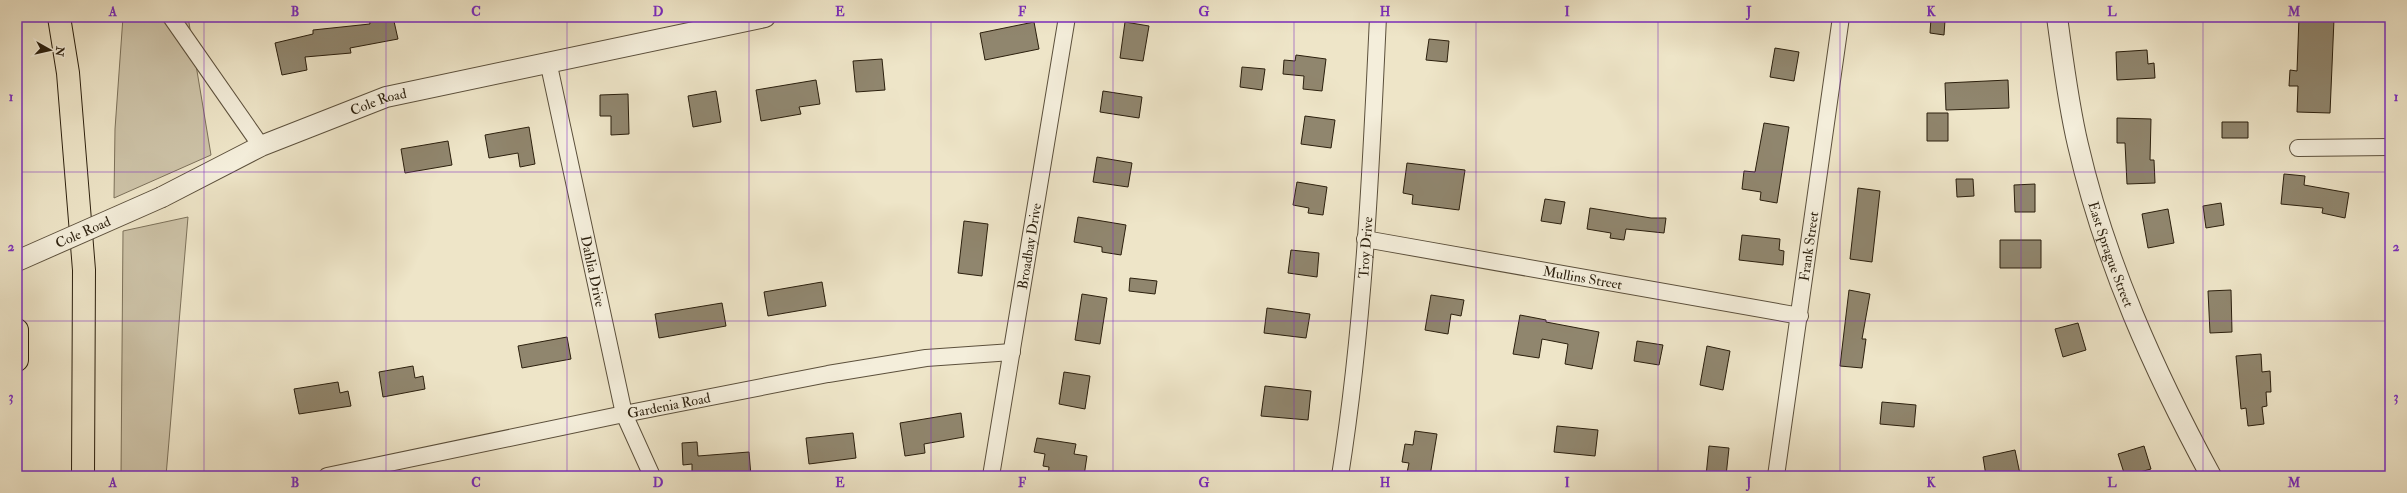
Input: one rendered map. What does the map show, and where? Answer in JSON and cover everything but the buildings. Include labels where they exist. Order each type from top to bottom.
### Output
[{"type":"highway","points":[[59,17],[68,73],[84,270],[83,476]]},
{"type":"highway","points":[[17,330],[17,360]]},
{"type":"street","points":[[170,17],[261,146]]},
{"type":"street","name":"Cole Road","points":[[17,261],[162,197],[261,146],[386,97],[548,61],[764,17]]},
{"type":"street","name":"Broadbay Drive","points":[[991,476],[1066,17]]},
{"type":"street","name":"Troy Drive","points":[[1340,476],[1354,390],[1365,239],[1378,17]]},
{"type":"street","name":"Frank Street","points":[[1776,476],[1800,316],[1841,17]]},
{"type":"street","name":"East Sprague Street","points":[[2057,17],[2067,92],[2078,146],[2116,274],[2142,339],[2173,405],[2211,476]]},
{"type":"street","name":"Dahlia Drive","points":[[548,61],[624,414],[652,476]]},
{"type":"street","points":[[2298,148],[2390,147]]},
{"type":"street","name":"Mullins Street","points":[[1365,239],[1800,316]]},
{"type":"street","name":"Gardenia Road","points":[[327,476],[346,474],[624,414],[828,374],[926,358],[1012,352]]},
{"type":"shaded area","points":[[123,17],[188,17],[211,155],[114,198],[115,129]]},
{"type":"shaded area","points":[[188,217],[166,476],[121,476],[123,231]]}]
